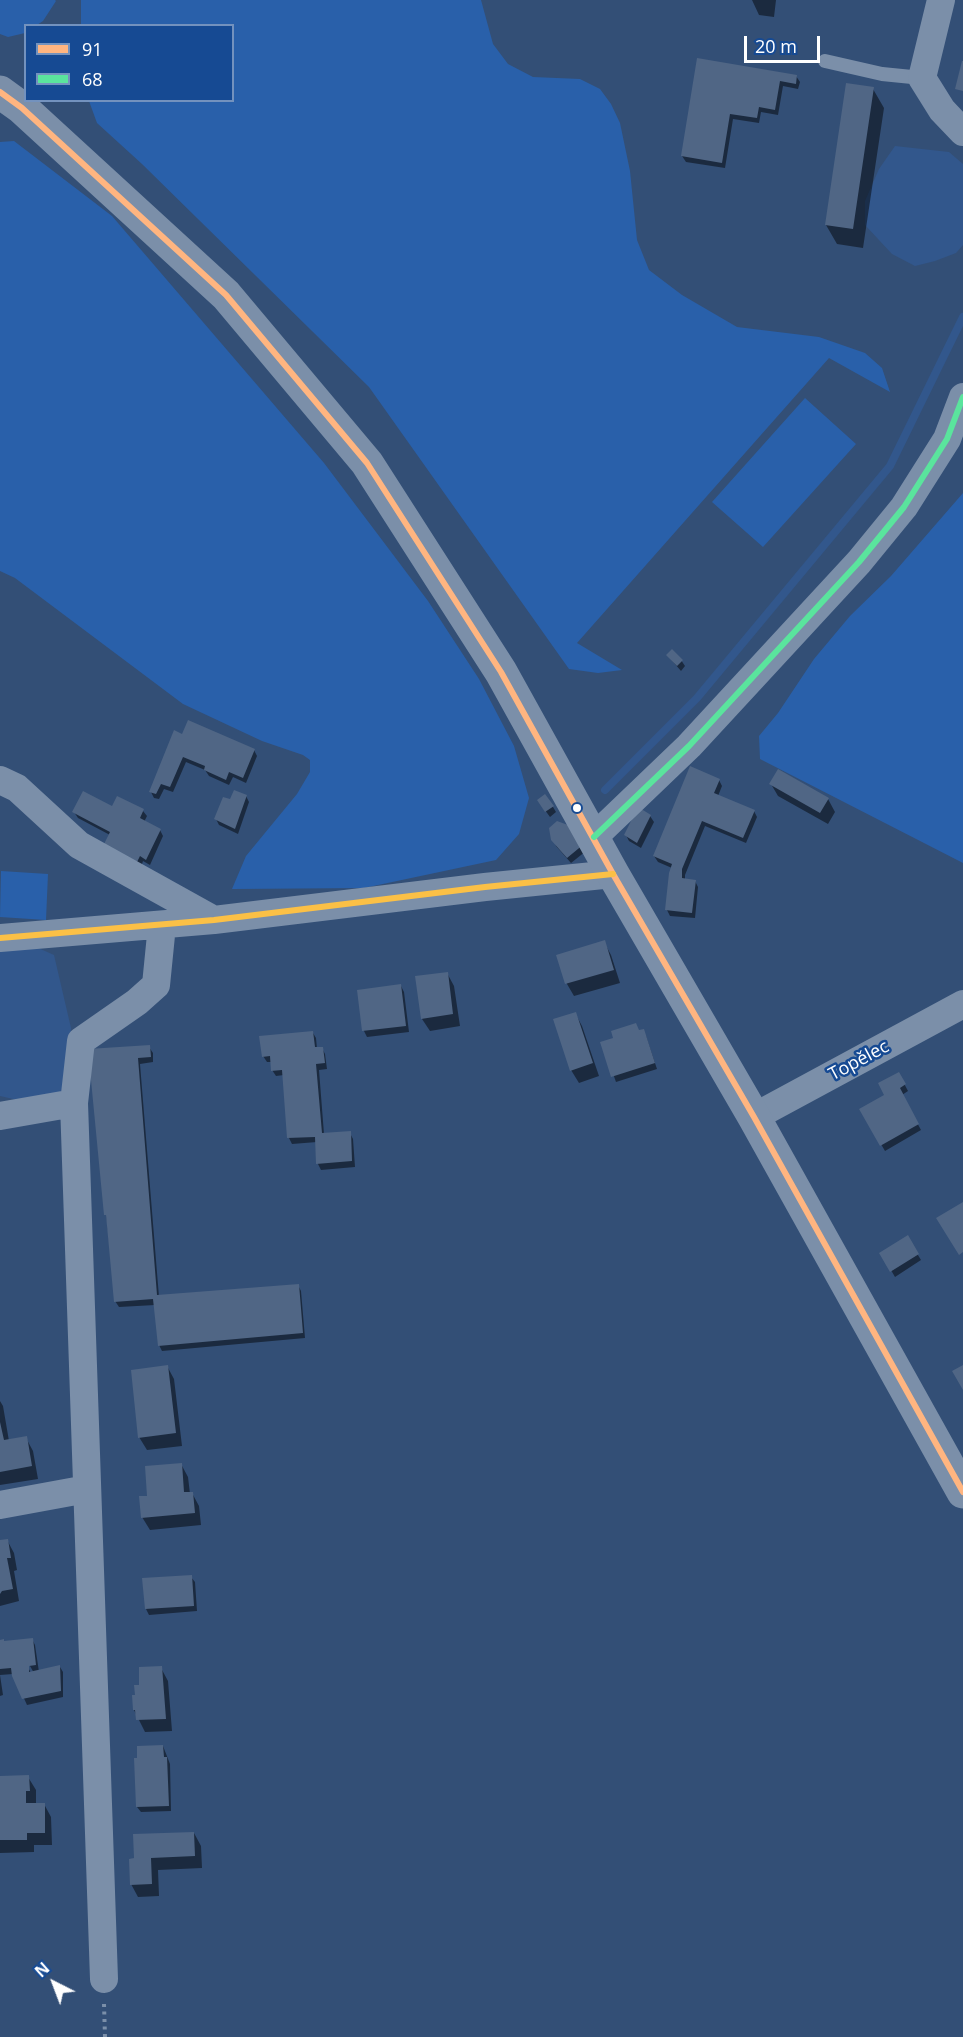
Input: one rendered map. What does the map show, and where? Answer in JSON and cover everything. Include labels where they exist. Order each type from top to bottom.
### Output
[{"type":"street","points":[[941,0],[922,78],[942,110],[963,132]]},
{"type":"street","points":[[0,92],[22,108],[226,295],[367,463],[501,672],[613,874],[754,1117],[963,1492]]},
{"type":"street","points":[[594,837],[689,746],[859,562],[903,507],[946,439],[963,397]]},
{"type":"street","points":[[0,780],[17,788],[79,845],[214,920]]},
{"type":"street","points":[[0,938],[214,920],[485,886],[613,874]]},
{"type":"street","points":[[104,1980],[74,1103],[81,1041],[137,1002],[156,985],[162,925]]},
{"type":"street","name":"Topělec","points":[[754,1117],[963,1004]]},
{"type":"street","points":[[0,1116],[74,1103]]},
{"type":"street","points":[[0,1505],[87,1489]]},
{"type":"lane","points":[[825,61],[882,74],[922,78]]},
{"type":"path","points":[[104,1980],[105,2037]]},
{"type":"shaded area","points":[[0,0],[56,1],[43,21],[38,24],[24,24],[24,33],[8,37],[0,34]]},
{"type":"shaded area","points":[[81,0],[481,0],[493,44],[508,64],[533,77],[580,79],[600,89],[611,104],[620,123],[630,171],[637,240],[649,270],[682,295],[737,327],[819,337],[865,353],[882,368],[890,392],[829,358],[577,643],[622,670],[598,673],[569,669],[369,387],[142,164],[97,123],[89,102],[234,102],[234,24],[81,24]]},
{"type":"shaded area","points":[[14,141],[112,216],[324,463],[428,601],[479,679],[514,746],[529,798],[519,834],[496,860],[364,888],[232,889],[246,856],[297,794],[310,772],[310,760],[303,755],[262,741],[183,704],[15,578],[0,571],[0,142]]},
{"type":"shaded area","points":[[895,146],[949,152],[963,164],[963,245],[956,253],[915,266],[892,254],[865,225],[865,201],[879,169]]},
{"type":"shaded area","points":[[805,398],[856,444],[763,547],[712,502]]},
{"type":"shaded area","points":[[963,493],[963,863],[760,759],[759,736],[778,713],[814,659],[850,616],[891,576]]},
{"type":"shaded area","points":[[1,871],[48,874],[46,920],[0,917]]},
{"type":"shaded area","points":[[36,947],[54,955],[71,1028],[69,1074],[65,1096],[49,1107],[0,1096],[0,951]]},
{"type":"building","points":[[697,58],[797,75],[796,84],[780,81],[775,110],[759,107],[757,118],[730,114],[722,163],[681,156]]},
{"type":"building","points":[[963,61],[963,91],[955,89]]},
{"type":"building","points":[[846,83],[874,87],[853,229],[825,225]]},
{"type":"building","points":[[672,649],[683,660],[677,666],[666,655]]},
{"type":"building","points":[[188,720],[255,749],[243,778],[229,772],[226,780],[204,770],[205,766],[183,757],[170,787],[161,784],[156,794],[149,792],[174,730],[182,734]]},
{"type":"building","points":[[690,766],[720,779],[714,793],[755,810],[743,838],[702,821],[682,869],[682,878],[696,880],[692,913],[665,910],[672,864],[653,856]]},
{"type":"building","points":[[778,769],[829,798],[820,813],[769,784]]},
{"type":"building","points":[[234,790],[247,795],[235,829],[214,819],[223,797],[230,799]]},
{"type":"building","points":[[83,791],[112,806],[117,796],[144,809],[140,818],[161,829],[146,860],[140,856],[137,862],[103,846],[110,832],[72,812]]},
{"type":"building","points":[[545,794],[554,806],[545,812],[537,800]]},
{"type":"building","points":[[638,807],[651,815],[637,843],[624,835]]},
{"type":"building","points":[[557,821],[568,825],[584,844],[567,858],[551,840],[549,828]]},
{"type":"building","points":[[605,940],[614,970],[565,984],[556,955]]},
{"type":"building","points":[[448,972],[453,1014],[421,1019],[415,976]]},
{"type":"building","points":[[401,984],[406,1026],[362,1031],[357,990]]},
{"type":"building","points":[[576,1012],[593,1063],[570,1071],[553,1019]]},
{"type":"building","points":[[636,1023],[639,1030],[644,1029],[655,1063],[611,1077],[600,1042],[613,1038],[611,1031]]},
{"type":"building","points":[[313,1031],[315,1047],[323,1047],[325,1063],[316,1064],[322,1133],[351,1131],[352,1161],[316,1164],[315,1137],[287,1138],[282,1070],[271,1071],[270,1056],[262,1057],[259,1036]]},
{"type":"building","points":[[150,1045],[151,1057],[138,1058],[157,1295],[299,1284],[303,1333],[158,1346],[153,1299],[114,1302],[88,1049]]},
{"type":"building","points":[[899,1072],[906,1084],[900,1088],[919,1124],[880,1146],[859,1109],[884,1095],[878,1083]]},
{"type":"building","points":[[963,1202],[963,1252],[959,1255],[936,1218]]},
{"type":"building","points":[[908,1235],[919,1254],[890,1272],[879,1253]]},
{"type":"building","points":[[168,1365],[176,1433],[138,1438],[131,1370]]},
{"type":"building","points":[[963,1365],[963,1390],[952,1371]]},
{"type":"building","points":[[0,1422],[4,1440],[27,1436],[32,1466],[0,1472]]},
{"type":"building","points":[[182,1463],[184,1492],[193,1492],[195,1513],[141,1518],[139,1496],[147,1496],[145,1466]]},
{"type":"building","points":[[8,1539],[11,1558],[7,1558],[13,1589],[2,1591],[0,1594],[0,1540]]},
{"type":"building","points":[[192,1575],[194,1606],[145,1609],[142,1578]]},
{"type":"building","points":[[33,1638],[36,1665],[29,1666],[29,1672],[60,1665],[61,1691],[22,1699],[11,1668],[0,1669],[0,1640]]},
{"type":"building","points":[[162,1666],[166,1719],[136,1720],[132,1695],[135,1695],[134,1685],[139,1685],[139,1667]]},
{"type":"building","points":[[163,1745],[164,1757],[167,1757],[169,1806],[136,1807],[134,1758],[137,1758],[137,1746]]},
{"type":"building","points":[[29,1775],[30,1791],[26,1791],[26,1803],[45,1803],[45,1833],[27,1833],[27,1840],[0,1840],[0,1776]]},
{"type":"building","points":[[194,1832],[195,1856],[151,1858],[152,1884],[130,1885],[129,1859],[134,1858],[133,1834]]},
{"type":"waterway","points":[[605,790],[697,698],[890,466],[963,317]]},
{"type":"transit line","name":"91","points":[[0,92],[22,108],[226,295],[367,463],[501,672],[613,874],[754,1117],[963,1492]]},
{"type":"transit line","name":"68","points":[[594,837],[689,746],[859,562],[904,507],[947,439],[963,397]]},
{"type":"transit line","points":[[0,938],[214,920],[613,874]]}]
